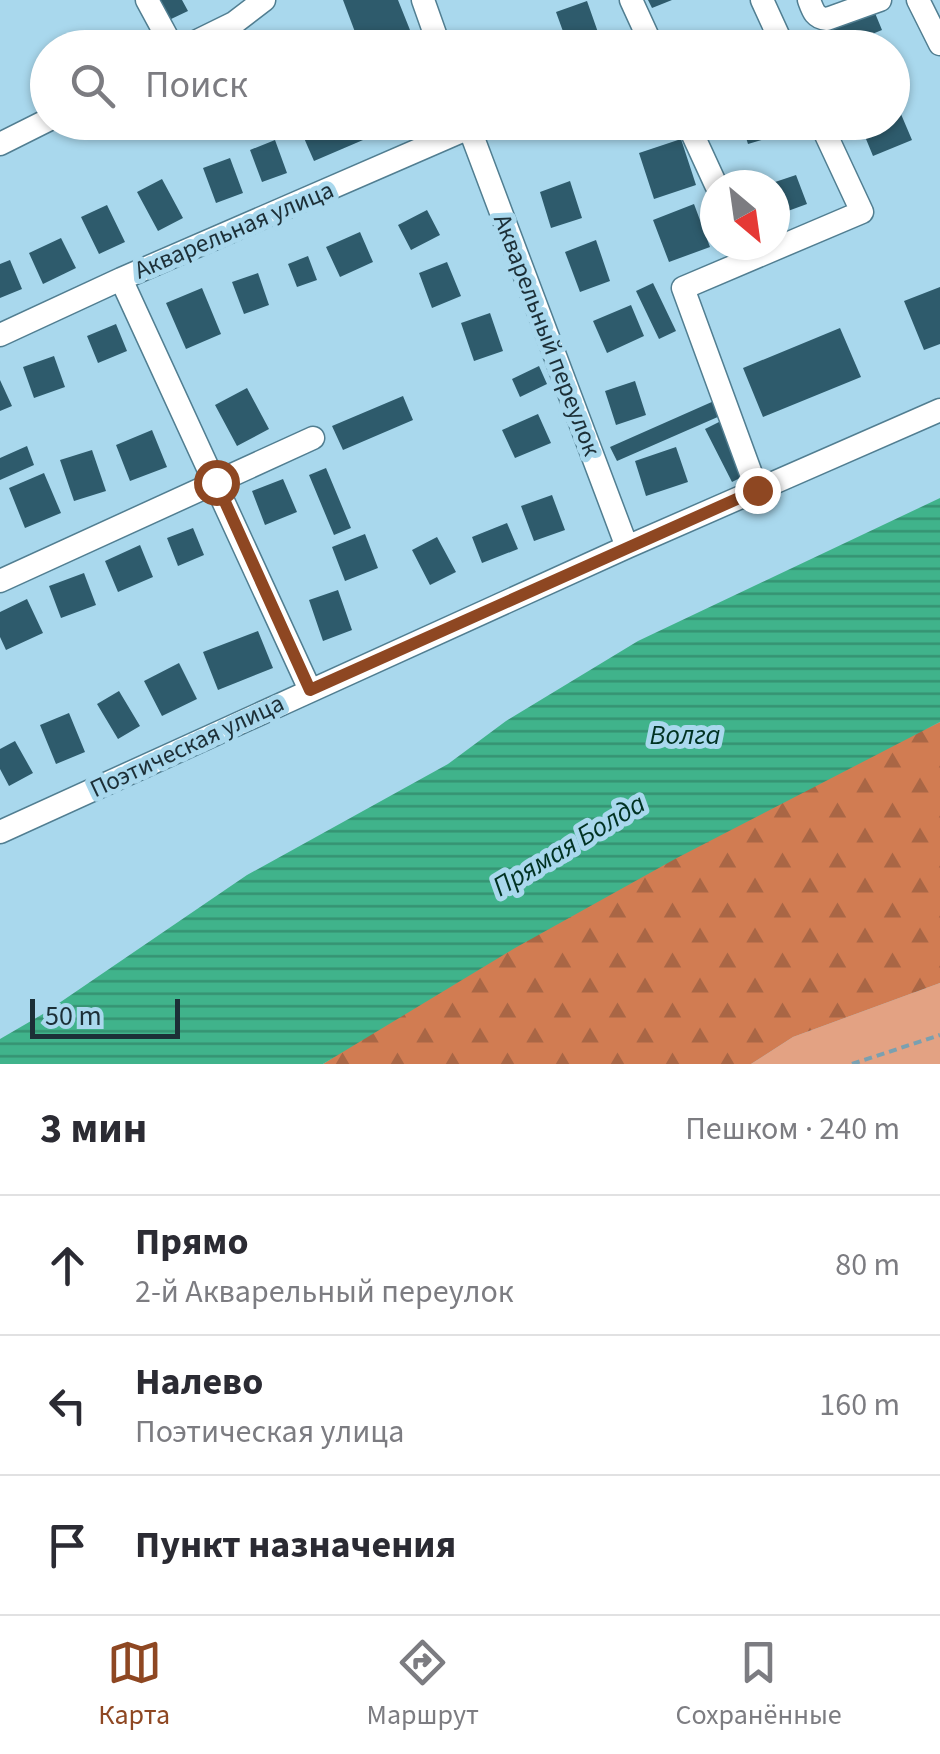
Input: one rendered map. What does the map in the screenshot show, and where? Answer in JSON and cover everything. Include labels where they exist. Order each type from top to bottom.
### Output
[{"type":"street","points":[[147,0],[163,30]]},
{"type":"street","points":[[220,30],[264,0]]},
{"type":"street","points":[[422,0],[433,30]]},
{"type":"street","points":[[630,0],[644,30]]},
{"type":"street","points":[[762,0],[776,30]]},
{"type":"street","points":[[809,0],[819,18],[828,19],[880,0]]},
{"type":"street","points":[[918,0],[940,44]]},
{"type":"street","points":[[0,144],[30,129]]},
{"type":"street","name":"Акварельная улица","points":[[0,335],[436,140]]},
{"type":"street","name":"Акварельный переулок","points":[[473,140],[626,547]]},
{"type":"street","points":[[695,140],[709,170]]},
{"type":"street","points":[[790,237],[862,212],[828,140]]},
{"type":"street","points":[[733,260],[683,288],[757,490]]},
{"type":"street","points":[[120,279],[310,690]]},
{"type":"street","name":"Поэтическая улица","points":[[0,832],[626,547],[940,410]]},
{"type":"street","points":[[0,581],[313,438]]},
{"type":"path","points":[[852,1064],[940,1035]]},
{"type":"shaded area","points":[[940,983],[940,1064],[751,1064],[793,1037]]},
{"type":"green space","points":[[940,722],[940,983],[793,1037],[751,1064],[323,1064],[472,971],[626,883]]},
{"type":"water","name":"Волга","points":[[940,498],[940,722],[675,859],[515,948],[323,1064],[0,1064],[0,1039],[247,875],[448,764],[506,721],[638,641]]},
{"type":"building","points":[[159,0],[182,0],[188,11],[169,20]]},
{"type":"building","points":[[343,0],[398,0],[410,30],[354,30]]},
{"type":"building","points":[[648,0],[672,0],[652,8]]},
{"type":"building","points":[[587,1],[597,30],[562,30],[556,12]]},
{"type":"building","points":[[875,13],[882,30],[830,30]]},
{"type":"building","points":[[910,135],[912,140],[873,156],[866,140],[910,140]]},
{"type":"building","points":[[275,140],[287,173],[262,182],[250,150]]},
{"type":"building","points":[[305,140],[363,140],[314,161]]},
{"type":"building","points":[[681,140],[696,185],[654,199],[639,153]]},
{"type":"building","points":[[230,158],[243,193],[216,203],[203,168]]},
{"type":"building","points":[[796,175],[807,204],[790,210],[790,177]]},
{"type":"building","points":[[162,179],[183,218],[158,231],[137,192]]},
{"type":"building","points":[[570,181],[582,218],[551,228],[540,192]]},
{"type":"building","points":[[694,204],[700,220],[700,251],[669,262],[653,220]]},
{"type":"building","points":[[107,205],[125,242],[99,254],[81,217]]},
{"type":"building","points":[[427,210],[440,235],[411,250],[398,225]]},
{"type":"building","points":[[360,232],[373,262],[340,277],[326,247]]},
{"type":"building","points":[[61,238],[76,268],[43,284],[29,253]]},
{"type":"building","points":[[596,240],[610,281],[580,292],[565,252]]},
{"type":"building","points":[[308,256],[317,280],[297,287],[288,264]]},
{"type":"building","points":[[10,260],[22,289],[0,298],[0,264]]},
{"type":"building","points":[[447,262],[461,296],[432,308],[419,273]]},
{"type":"building","points":[[258,273],[269,305],[244,314],[232,282]]},
{"type":"building","points":[[653,283],[676,331],[659,339],[636,291]]},
{"type":"building","points":[[940,287],[940,344],[924,350],[904,301]]},
{"type":"building","points":[[202,288],[221,334],[186,349],[166,303]]},
{"type":"building","points":[[631,305],[644,336],[607,353],[593,321]]},
{"type":"building","points":[[490,313],[503,351],[474,361],[461,323]]},
{"type":"building","points":[[116,324],[127,351],[98,363],[87,336]]},
{"type":"building","points":[[840,328],[861,377],[763,417],[743,368]]},
{"type":"building","points":[[54,356],[65,387],[34,398],[23,367]]},
{"type":"building","points":[[539,366],[547,384],[520,397],[512,379]]},
{"type":"building","points":[[0,380],[12,406],[0,411]]},
{"type":"building","points":[[635,381],[646,415],[616,425],[605,391]]},
{"type":"building","points":[[247,388],[269,429],[237,446],[215,405]]},
{"type":"building","points":[[403,396],[413,420],[343,450],[332,426]]},
{"type":"building","points":[[714,401],[720,416],[617,461],[610,447]]},
{"type":"building","points":[[538,414],[551,443],[515,458],[502,430]]},
{"type":"building","points":[[721,421],[748,474],[732,482],[705,429]]},
{"type":"building","points":[[152,430],[167,467],[130,481],[116,445]]},
{"type":"building","points":[[27,446],[34,465],[0,480],[0,458]]},
{"type":"building","points":[[676,447],[688,482],[646,496],[635,461]]},
{"type":"building","points":[[92,450],[106,491],[74,501],[60,460]]},
{"type":"building","points":[[326,468],[351,528],[334,535],[309,475]]},
{"type":"building","points":[[44,473],[61,513],[25,528],[9,488]]},
{"type":"building","points":[[283,479],[297,512],[265,525],[252,491]]},
{"type":"building","points":[[552,495],[565,530],[534,541],[521,506]]},
{"type":"building","points":[[507,523],[518,549],[482,563],[472,537]]},
{"type":"building","points":[[193,528],[204,555],[178,566],[167,538]]},
{"type":"building","points":[[365,534],[378,568],[345,581],[332,547]]},
{"type":"building","points":[[437,537],[456,572],[430,585],[412,550]]},
{"type":"building","points":[[140,545],[153,577],[118,592],[105,561]]},
{"type":"building","points":[[84,573],[96,605],[61,618],[49,586]]},
{"type":"building","points":[[338,590],[352,630],[323,641],[309,600]]},
{"type":"building","points":[[27,599],[43,633],[6,650],[0,637],[0,612]]},
{"type":"building","points":[[258,631],[273,668],[218,690],[203,652]]},
{"type":"building","points":[[179,663],[197,699],[162,716],[144,681]]},
{"type":"building","points":[[119,691],[140,726],[118,739],[97,704]]},
{"type":"building","points":[[69,713],[85,752],[56,764],[40,725]]},
{"type":"building","points":[[15,741],[33,773],[9,786],[0,769],[0,749]]},
{"type":"route","points":[[216,482],[310,690],[757,490]]},
{"type":"water label","name":"Прямая Болда","points":[[569,845]]}]
